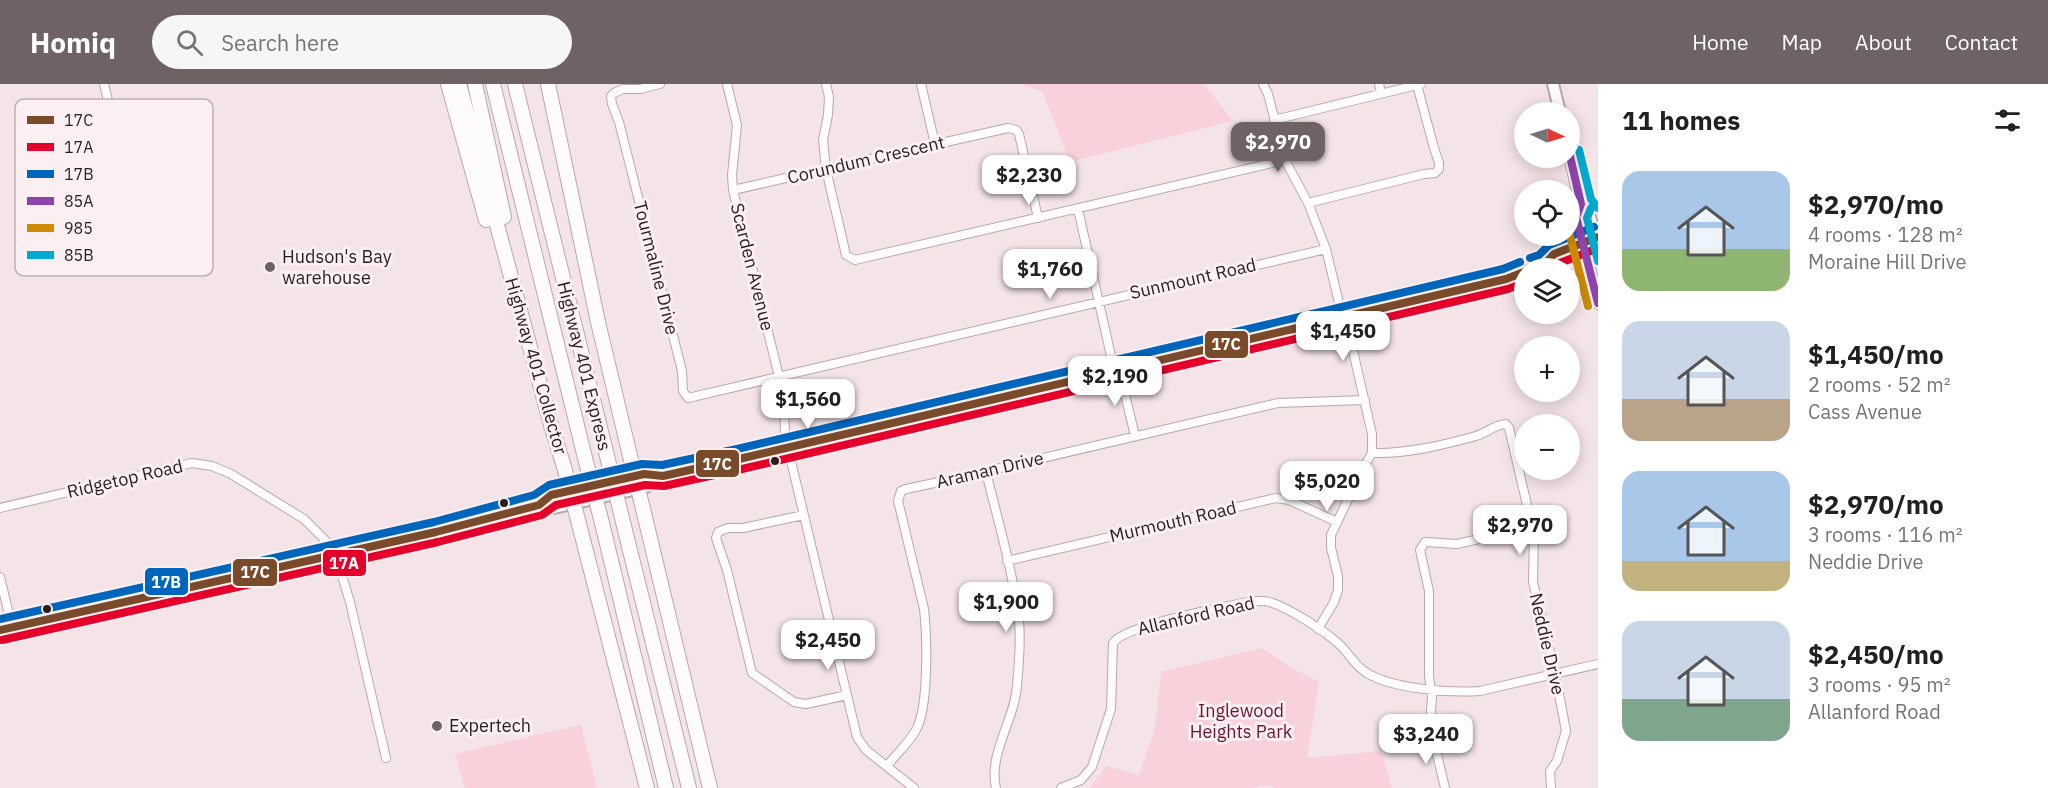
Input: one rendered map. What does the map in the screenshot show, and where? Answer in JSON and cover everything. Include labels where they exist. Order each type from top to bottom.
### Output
[{"type":"highway","points":[[448,84],[476,186],[551,425]]},
{"type":"highway","name":"Highway 401 Collector","points":[[459,84],[551,425],[566,470],[647,788]]},
{"type":"highway","points":[[475,84],[551,425]]},
{"type":"highway","name":"Highway 401 Express","points":[[493,84],[666,788]]},
{"type":"highway","name":"Highway 401 Express","points":[[515,84],[689,788]]},
{"type":"highway","points":[[548,84],[592,291],[710,788]]},
{"type":"highway","points":[[624,703],[641,788]]},
{"type":"main road","points":[[1553,84],[1558,102]]},
{"type":"main road","points":[[1550,258],[1554,254],[1597,240],[1589,213],[1581,204],[1573,168]]},
{"type":"main road","points":[[1581,204],[1576,216],[1598,303]]},
{"type":"main road","points":[[1580,259],[1598,252]]},
{"type":"main road","points":[[0,630],[436,531],[539,505],[551,495],[644,474],[663,476],[788,449],[1514,276]]},
{"type":"street","points":[[104,84],[108,99]]},
{"type":"street","name":"Tourmaline Drive","points":[[660,84],[618,91],[611,96],[611,100],[619,123],[682,371],[683,391],[688,398],[693,398],[779,377]]},
{"type":"street","name":"Scarden Avenue","points":[[727,84],[737,126],[732,175],[733,190],[784,397],[784,424],[788,449]]},
{"type":"street","points":[[826,84],[829,97],[823,140],[826,169],[846,255],[855,260],[1285,160]]},
{"type":"street","points":[[921,84],[935,144]]},
{"type":"street","points":[[1263,84],[1285,160],[1308,203],[1326,249],[1372,434],[1372,453],[1331,535],[1338,590],[1334,602],[1318,629]]},
{"type":"street","points":[[1379,84],[1381,93]]},
{"type":"street","points":[[1274,120],[1419,84],[1439,169],[1435,173],[1308,203]]},
{"type":"street","name":"Corundum Crescent","points":[[733,190],[1008,128],[1016,130],[1019,134],[1038,218]]},
{"type":"street","points":[[1078,209],[1111,356],[1122,384],[1135,436]]},
{"type":"street","name":"Sunmount Road","points":[[779,377],[1326,249]]},
{"type":"street","name":"Araman Drive","points":[[887,766],[916,731],[924,696],[926,629],[924,609],[900,509],[899,495],[906,489],[1278,403],[1365,400]]},
{"type":"street","name":"Neddie Drive","points":[[1372,453],[1426,448],[1479,435],[1499,425],[1506,424],[1510,430],[1532,527],[1533,582],[1555,673],[1566,731],[1557,761],[1550,771],[1551,787]]},
{"type":"street","points":[[788,449],[859,741],[866,750],[914,788]]},
{"type":"street","name":"Ridgetop Road","points":[[0,508],[192,463],[212,466],[231,474],[304,519],[326,541],[342,575],[386,758]]},
{"type":"street","points":[[986,472],[1019,622],[1016,697],[994,769],[996,788]]},
{"type":"street","name":"Murmouth Road","points":[[1007,561],[1276,498],[1296,503],[1337,522]]},
{"type":"street","points":[[804,515],[743,528],[721,530],[716,538],[727,570],[752,673],[800,704],[847,695]]},
{"type":"street","points":[[1445,788],[1430,725],[1432,697],[1429,591],[1420,550],[1425,542],[1457,544],[1532,527]]},
{"type":"street","points":[[0,577],[12,627]]},
{"type":"street","name":"Allanford Road","points":[[1061,788],[1081,780],[1092,767],[1111,709],[1113,643],[1120,636],[1161,622],[1247,602],[1263,600],[1289,611],[1340,645],[1368,674],[1397,685],[1480,691],[1598,664]]},
{"type":"green space","points":[[1021,84],[1204,84],[1233,121],[1070,162],[1042,91]]},
{"type":"green space","name":"Inglewood Heights Park","points":[[1262,648],[1288,666],[1319,682],[1307,758],[1381,751],[1392,788],[1274,788],[1272,785],[1250,788],[1089,788],[1107,766],[1139,775],[1155,728],[1161,672]]},
{"type":"green space","points":[[581,725],[597,788],[465,788],[455,754]]},
{"type":"transit line","name":"85B","points":[[1580,154],[1591,199],[1598,208]]},
{"type":"transit line","name":"85A","points":[[1573,168],[1581,204],[1576,217],[1598,303]]},
{"type":"transit line","name":"85B","points":[[1591,208],[1587,218],[1598,261]]},
{"type":"transit line","name":"17B","points":[[1530,258],[1539,255],[1549,245],[1594,227]]},
{"type":"transit line","name":"17C","points":[[1550,258],[1554,254],[1598,237]]},
{"type":"transit line","name":"985","points":[[1573,246],[1588,306]]},
{"type":"transit line","name":"17A","points":[[1573,258],[1598,248]]},
{"type":"transit line","name":"17B","points":[[0,619],[434,522],[534,495],[549,485],[642,464],[662,465],[737,449],[1503,269],[1514,264]]},
{"type":"transit line","name":"17C","points":[[0,630],[436,532],[539,505],[551,495],[644,474],[663,476],[739,459],[1514,276]]},
{"type":"transit line","name":"17A","points":[[2,640],[438,542],[542,515],[556,505],[645,485],[664,486],[742,469],[1514,287]]},
{"type":"place","name":"Hudson's Bay warehouse","points":[[270,267]]},
{"type":"place","name":"Expertech","points":[[437,726]]}]
